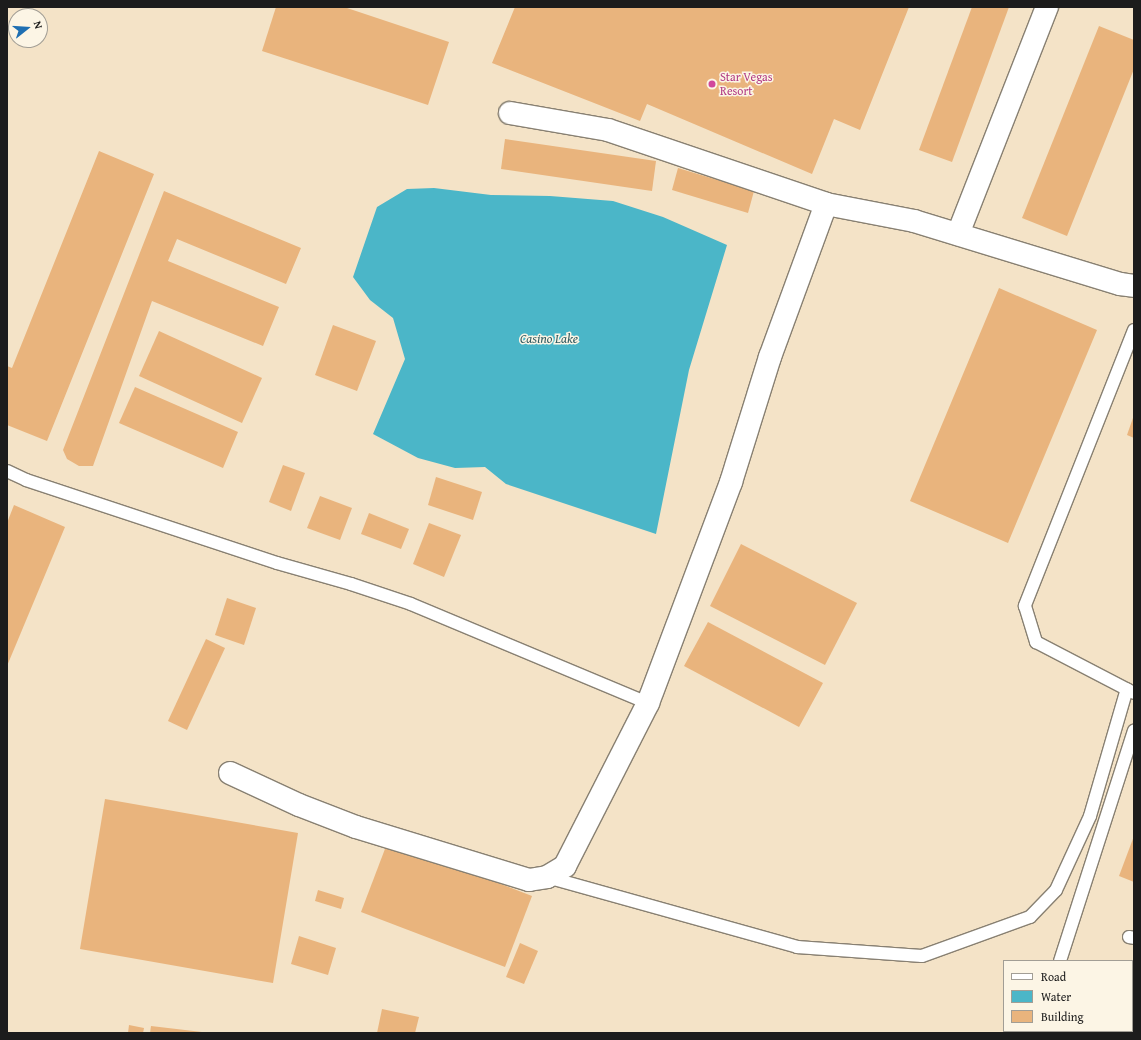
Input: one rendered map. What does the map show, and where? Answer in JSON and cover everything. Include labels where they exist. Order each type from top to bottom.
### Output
[{"type":"street","points":[[958,234],[1047,7]]},
{"type":"street","points":[[510,113],[608,130],[826,204],[914,221],[1120,284],[1134,286]]},
{"type":"street","points":[[230,773],[299,805],[356,827],[529,880],[547,877],[565,866],[648,703],[730,482],[770,357],[826,204]]},
{"type":"lane","points":[[547,877],[797,947],[922,956],[1030,917],[1056,890],[1090,816],[1130,691],[1036,642],[1025,606],[1134,330]]},
{"type":"lane","points":[[7,472],[26,480],[277,563],[351,584],[411,604],[648,703]]},
{"type":"lane","points":[[1060,960],[1134,731]]},
{"type":"water","name":"Casino Lake","points":[[434,188],[491,195],[550,196],[613,201],[663,217],[727,245],[689,370],[656,534],[506,484],[485,467],[455,468],[418,458],[373,434],[405,359],[393,318],[370,300],[353,277],[377,207],[407,189]]},
{"type":"building","points":[[276,7],[344,7],[449,42],[428,105],[262,51]]},
{"type":"building","name":"Star Vegas Resort","points":[[515,7],[909,7],[860,130],[834,119],[812,174],[647,104],[640,121],[492,63]]},
{"type":"building","points":[[972,7],[1009,7],[952,162],[919,150]]},
{"type":"building","points":[[1099,26],[1134,40],[1134,69],[1067,236],[1022,218]]},
{"type":"building","points":[[505,139],[656,161],[652,191],[501,169]]},
{"type":"building","points":[[99,151],[154,174],[47,441],[7,425],[7,366],[12,368]]},
{"type":"building","points":[[678,168],[754,191],[748,213],[672,190]]},
{"type":"building","points":[[164,191],[301,248],[286,284],[177,239],[168,261],[279,307],[263,346],[152,301],[93,466],[79,466],[67,459],[63,450]]},
{"type":"building","points":[[999,288],[1097,330],[1008,543],[910,501]]},
{"type":"building","points":[[333,325],[376,341],[357,391],[315,375]]},
{"type":"building","points":[[159,331],[262,378],[242,423],[139,376]]},
{"type":"building","points":[[135,387],[238,432],[223,468],[119,423]]},
{"type":"building","points":[[1134,415],[1134,438],[1127,435]]},
{"type":"building","points":[[283,465],[305,473],[291,511],[269,502]]},
{"type":"building","points":[[436,477],[482,492],[473,520],[428,505]]},
{"type":"building","points":[[320,496],[352,508],[340,540],[307,528]]},
{"type":"building","points":[[14,505],[65,527],[7,666],[7,523]]},
{"type":"building","points":[[369,513],[409,529],[401,549],[361,534]]},
{"type":"building","points":[[429,523],[461,535],[444,577],[413,564]]},
{"type":"building","points":[[741,544],[857,603],[825,665],[710,606]]},
{"type":"building","points":[[227,598],[256,608],[244,645],[215,635]]},
{"type":"building","points":[[708,622],[823,683],[799,727],[684,666]]},
{"type":"building","points":[[206,639],[225,648],[187,730],[168,721]]},
{"type":"building","points":[[105,799],[298,833],[273,983],[80,949]]},
{"type":"building","points":[[1134,836],[1134,882],[1119,876]]},
{"type":"building","points":[[388,841],[532,896],[505,967],[361,912]]},
{"type":"building","points":[[318,890],[344,898],[341,909],[315,901]]},
{"type":"building","points":[[299,936],[336,948],[328,975],[291,964]]},
{"type":"building","points":[[520,943],[538,951],[524,984],[506,977]]},
{"type":"building","points":[[382,1009],[419,1017],[415,1033],[377,1033]]},
{"type":"building","points":[[129,1025],[144,1028],[143,1033],[128,1033]]},
{"type":"building","points":[[151,1026],[202,1032],[202,1033],[150,1033]]},
{"type":"place","name":"Star Vegas Resort","points":[[712,84]]}]
